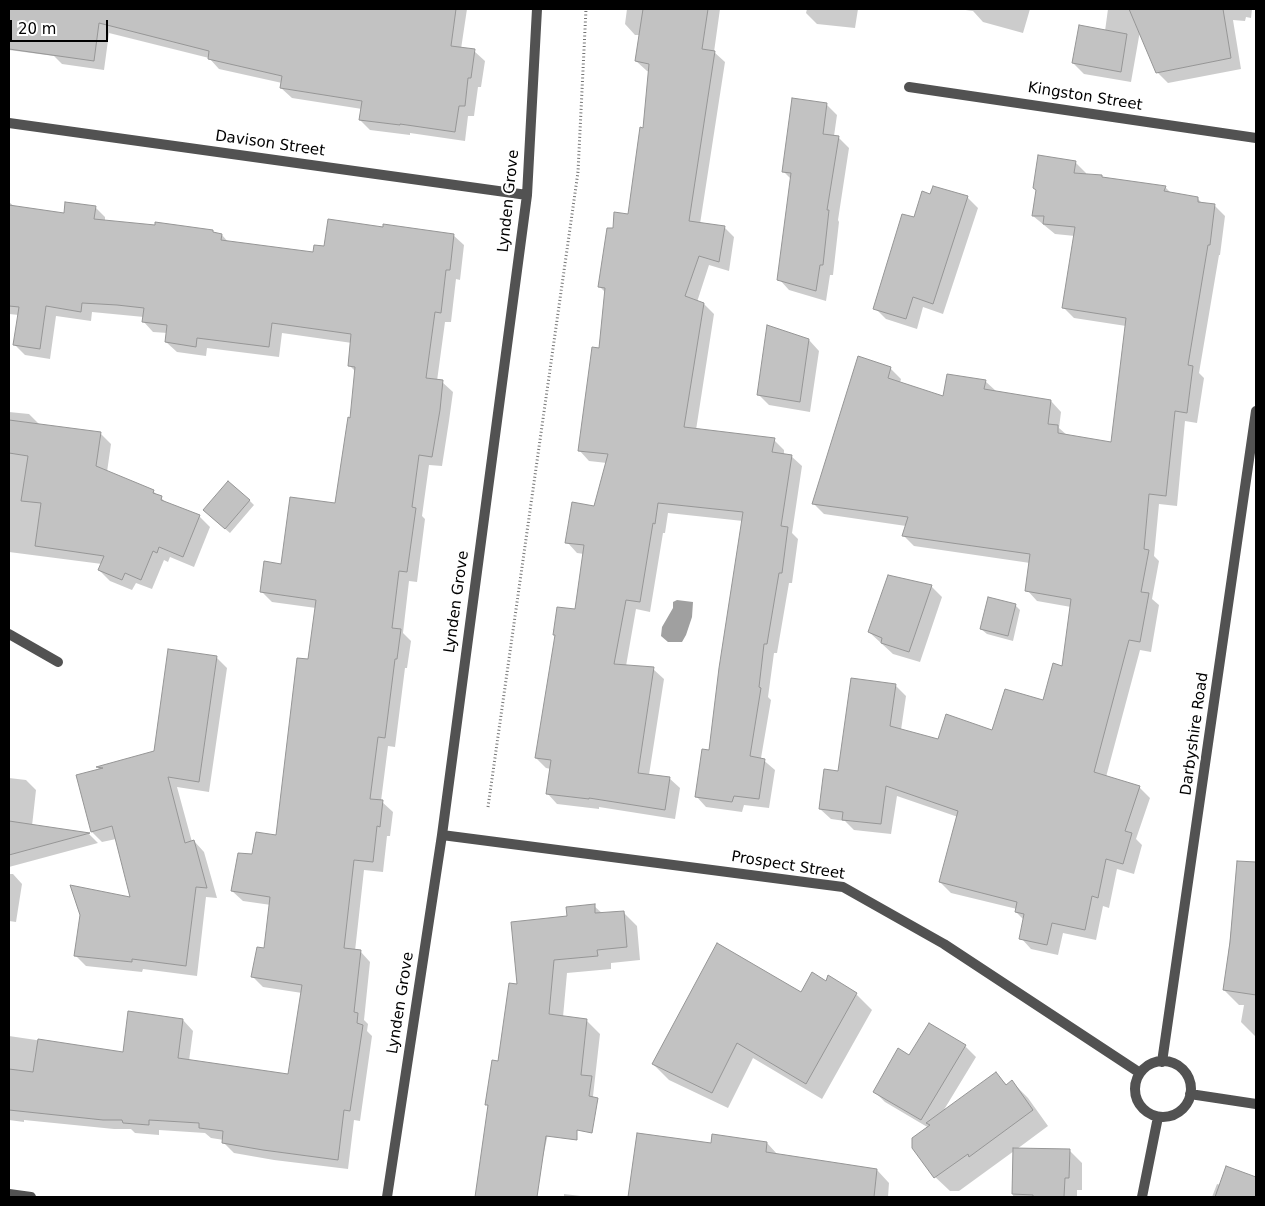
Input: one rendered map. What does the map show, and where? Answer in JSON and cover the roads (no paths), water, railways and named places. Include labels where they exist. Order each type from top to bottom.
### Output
[{"type":"street","name":"Lynden Grove","points":[[387,1197],[442,835],[527,195],[537,9]]},
{"type":"street","name":"Kingston Street","points":[[909,86],[1256,138]]},
{"type":"street","name":"Davison Street","points":[[9,123],[527,195]]},
{"type":"street","name":"Darbyshire Road","points":[[1162,1062],[1256,411]]},
{"type":"street","points":[[9,634],[58,662]]},
{"type":"street","name":"Prospect Street","points":[[442,835],[844,887],[944,944],[1140,1073]]},
{"type":"street","points":[[1162,1062],[1176,1064],[1183,1070],[1190,1085],[1188,1102],[1183,1109],[1167,1117],[1158,1117],[1144,1110],[1138,1104],[1135,1088],[1140,1073],[1152,1064],[1162,1062]]},
{"type":"street","points":[[1190,1094],[1256,1104]]},
{"type":"street","points":[[1142,1197],[1158,1117]]},
{"type":"street","points":[[9,1194],[32,1197]]}]
